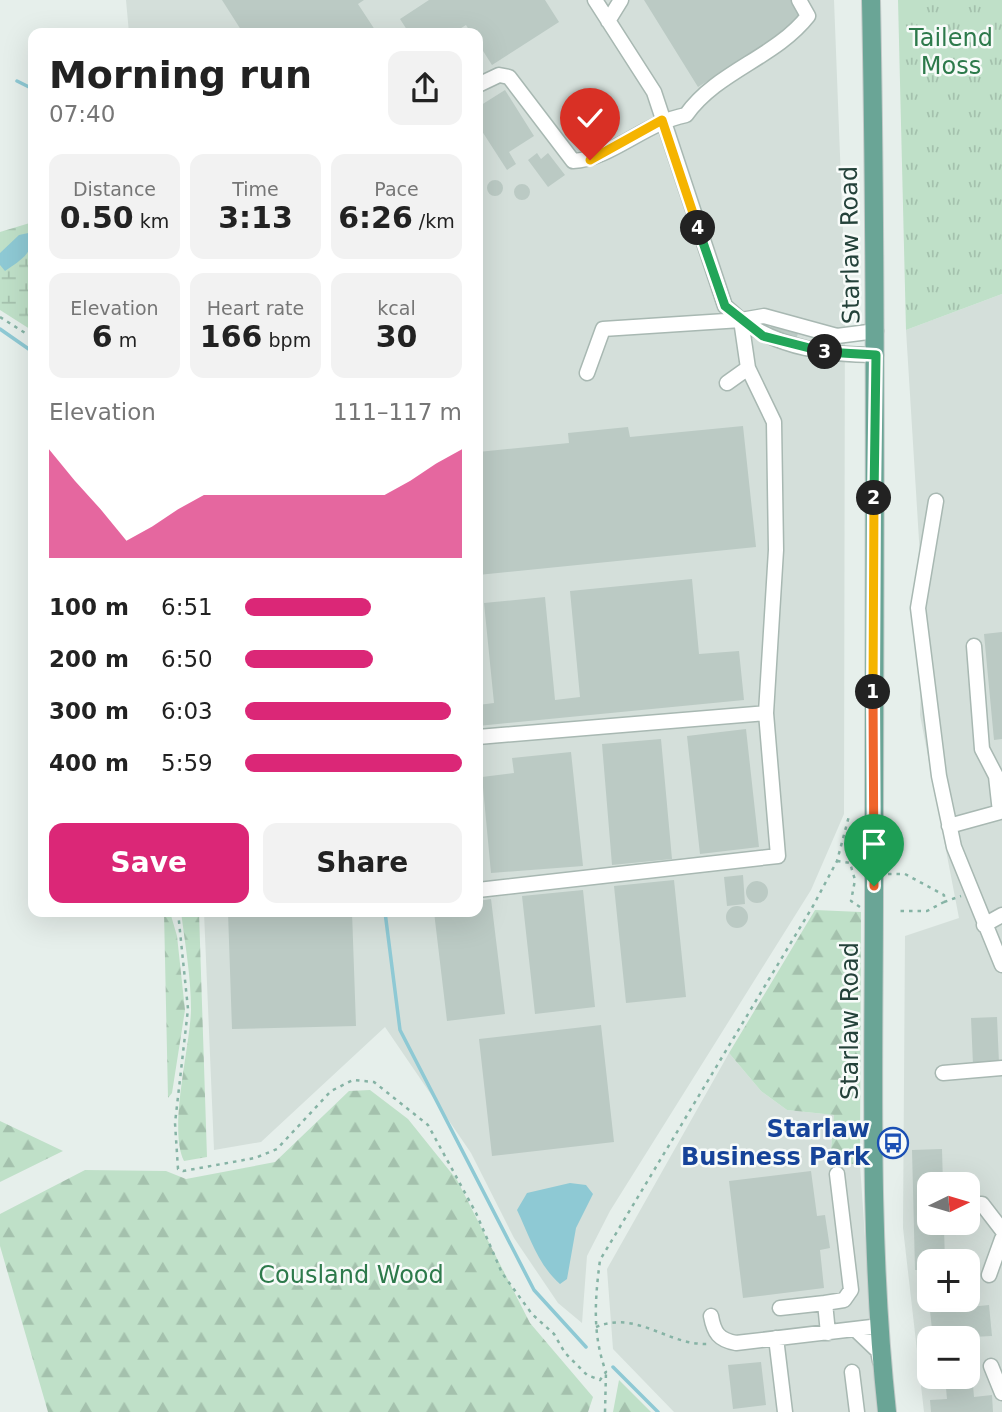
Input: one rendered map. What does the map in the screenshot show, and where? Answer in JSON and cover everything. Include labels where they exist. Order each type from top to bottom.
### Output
[{"type":"main road","name":"Starlaw Road","points":[[871,0],[876,331],[875,1223],[887,1412]]},
{"type":"street","points":[[595,0],[654,92],[725,306],[763,336],[813,350],[876,355]]},
{"type":"street","points":[[608,21],[621,0]]},
{"type":"street","points":[[483,83],[499,75],[509,77],[573,161],[590,160],[662,120],[686,115],[699,96],[793,35],[808,16],[799,0]]},
{"type":"street","points":[[587,373],[603,329],[741,320],[764,316],[837,336],[876,331]]},
{"type":"street","points":[[483,889],[778,856],[766,713],[776,550],[774,422],[748,368],[741,320]]},
{"type":"street","points":[[727,383],[748,368]]},
{"type":"street","points":[[936,500],[918,608],[939,776],[949,826],[971,893],[1002,965]]},
{"type":"street","points":[[949,826],[1001,811],[996,776],[982,749],[974,646]]},
{"type":"street","points":[[483,737],[766,713]]},
{"type":"street","points":[[984,925],[1002,915]]},
{"type":"street","points":[[943,1073],[1002,1068]]},
{"type":"street","points":[[780,1308],[844,1300],[851,1290],[838,1174]]},
{"type":"street","points":[[980,1204],[1002,1230]]},
{"type":"street","points":[[989,1275],[1002,1239]]},
{"type":"street","points":[[825,1303],[828,1333]]},
{"type":"street","points":[[711,1316],[714,1329],[723,1340],[736,1343],[880,1326]]},
{"type":"street","points":[[856,1330],[877,1351],[883,1371]]},
{"type":"street","points":[[776,1338],[785,1412]]},
{"type":"street","points":[[991,1366],[1002,1393]]},
{"type":"street","points":[[852,1372],[857,1412]]},
{"type":"path","points":[[0,317],[28,335]]},
{"type":"path","points":[[604,1412],[606,1372],[598,1351],[594,1306],[600,1260],[837,861],[849,816]]},
{"type":"path","points":[[837,861],[850,863],[855,880],[851,901],[864,909]]},
{"type":"path","points":[[887,874],[905,874],[935,888],[944,895],[944,902]]},
{"type":"path","points":[[900,911],[927,911],[971,893]]},
{"type":"path","points":[[179,917],[188,1009],[175,1123],[178,1168],[183,1171],[255,1158],[277,1149],[331,1091],[353,1080],[374,1082],[428,1125],[476,1213],[502,1273],[532,1314],[554,1334],[565,1353],[587,1376],[600,1380],[606,1372]]},
{"type":"path","points":[[596,1327],[613,1320],[660,1331],[694,1344],[723,1340]]},
{"type":"shaded area","points":[[126,0],[834,0],[845,284],[844,814],[811,890],[610,1211],[587,1256],[582,1323],[558,1303],[514,1238],[471,1153],[385,1027],[261,1142],[214,1150],[204,917],[483,917],[483,28],[129,28]]},
{"type":"shaded area","points":[[1002,294],[1002,1412],[924,1412],[921,1389],[980,1389],[980,1326],[917,1326],[917,1351],[903,1228],[905,936],[959,918],[920,715],[923,605],[906,330]]},
{"type":"shaded area","points":[[729,1053],[761,1091],[787,1110],[834,1115],[830,1161],[860,1165],[877,1412],[674,1412],[613,1349],[607,1269]]},
{"type":"green space","name":"Tailend Moss","points":[[898,0],[1002,0],[1002,294],[906,330]]},
{"type":"green space","points":[[28,224],[28,328],[0,310],[0,232]]},
{"type":"green space","points":[[815,910],[861,912],[860,1165],[830,1161],[834,1115],[787,1110],[761,1091],[729,1053]]},
{"type":"green space","points":[[164,917],[171,917],[177,936],[185,1010],[172,1093],[168,1098]]},
{"type":"green space","points":[[182,917],[199,917],[207,1157],[184,1161],[178,1129],[190,1026],[189,973]]},
{"type":"green space","name":"Cousland Wood","points":[[370,1090],[408,1119],[457,1180],[530,1323],[593,1397],[588,1412],[48,1412],[0,1246],[0,1214],[85,1170],[166,1171],[186,1179],[275,1162],[349,1091]]},
{"type":"green space","points":[[0,1121],[63,1151],[0,1182]]},
{"type":"green space","points":[[619,1380],[651,1412],[613,1412]]},
{"type":"water","points":[[28,233],[28,252],[5,271],[0,265],[0,253],[19,235]]},
{"type":"water","points":[[570,1183],[586,1185],[593,1194],[576,1228],[567,1279],[560,1284],[540,1259],[517,1210],[527,1193]]},
{"type":"building","points":[[222,0],[364,0],[358,4],[374,28],[240,28]]},
{"type":"building","points":[[429,0],[545,0],[559,22],[492,65],[483,51],[483,28],[468,28],[466,25],[461,28],[406,28],[400,19]]},
{"type":"building","points":[[644,0],[791,0],[803,20],[698,87]]},
{"type":"building","points":[[505,90],[534,136],[509,152],[516,164],[507,170],[483,133],[483,104]]},
{"type":"building","points":[[537,153],[541,159],[548,153],[565,175],[548,187],[528,160]]},
{"type":"building","points":[[495,180],[503,188],[495,196],[487,188]]},
{"type":"building","points":[[522,184],[530,192],[522,200],[514,192]]},
{"type":"building","points":[[772,323],[799,330],[796,340],[769,332]]},
{"type":"building","points":[[743,426],[756,547],[483,574],[483,452],[569,443],[568,433],[628,427],[630,437]]},
{"type":"building","points":[[692,579],[699,654],[739,651],[744,700],[483,726],[483,704],[494,703],[484,603],[545,597],[555,700],[580,697],[570,591]]},
{"type":"building","points":[[1002,632],[1002,739],[994,740],[984,634]]},
{"type":"building","points":[[746,729],[759,847],[700,854],[687,736]]},
{"type":"building","points":[[661,739],[672,859],[612,865],[602,744]]},
{"type":"building","points":[[571,752],[583,866],[491,873],[483,777],[514,773],[512,758]]},
{"type":"building","points":[[743,875],[745,904],[727,906],[724,877]]},
{"type":"building","points":[[674,880],[686,997],[626,1003],[614,886]]},
{"type":"building","points":[[757,881],[765,884],[768,892],[765,900],[757,903],[749,900],[746,892],[749,884]]},
{"type":"building","points":[[583,890],[595,1007],[535,1014],[522,896]]},
{"type":"building","points":[[491,899],[505,1014],[447,1021],[435,917],[483,917],[483,900]]},
{"type":"building","points":[[737,906],[745,909],[748,917],[745,925],[737,928],[729,925],[726,917],[729,909]]},
{"type":"building","points":[[228,917],[352,917],[356,1026],[232,1029]]},
{"type":"building","points":[[997,1017],[999,1063],[973,1065],[971,1018]]},
{"type":"building","points":[[601,1025],[614,1142],[492,1156],[479,1039]]},
{"type":"building","points":[[942,1149],[943,1172],[917,1172],[917,1236],[944,1236],[945,1249],[917,1249],[917,1270],[915,1270],[912,1150]]},
{"type":"building","points":[[811,1171],[817,1216],[825,1215],[830,1248],[820,1250],[824,1288],[743,1298],[729,1181]]},
{"type":"building","points":[[989,1305],[992,1336],[980,1337],[980,1326],[932,1326],[930,1312],[980,1312],[980,1306]]},
{"type":"building","points":[[761,1362],[766,1405],[733,1409],[728,1365]]},
{"type":"building","points":[[946,1389],[973,1389],[974,1397],[992,1395],[993,1412],[931,1412],[930,1400],[947,1399]]},
{"type":"waterway","points":[[17,81],[28,86]]},
{"type":"waterway","points":[[0,329],[28,349]]},
{"type":"waterway","points":[[386,917],[400,1030],[534,1290],[586,1347]]},
{"type":"waterway","points":[[613,1367],[658,1412]]},
{"type":"place","name":"Starlaw Business Park","points":[[893,1143]]},
{"type":"route","points":[[590,160],[662,120],[725,306],[763,336],[813,350],[848,355],[876,355],[873,534],[874,886]]}]
